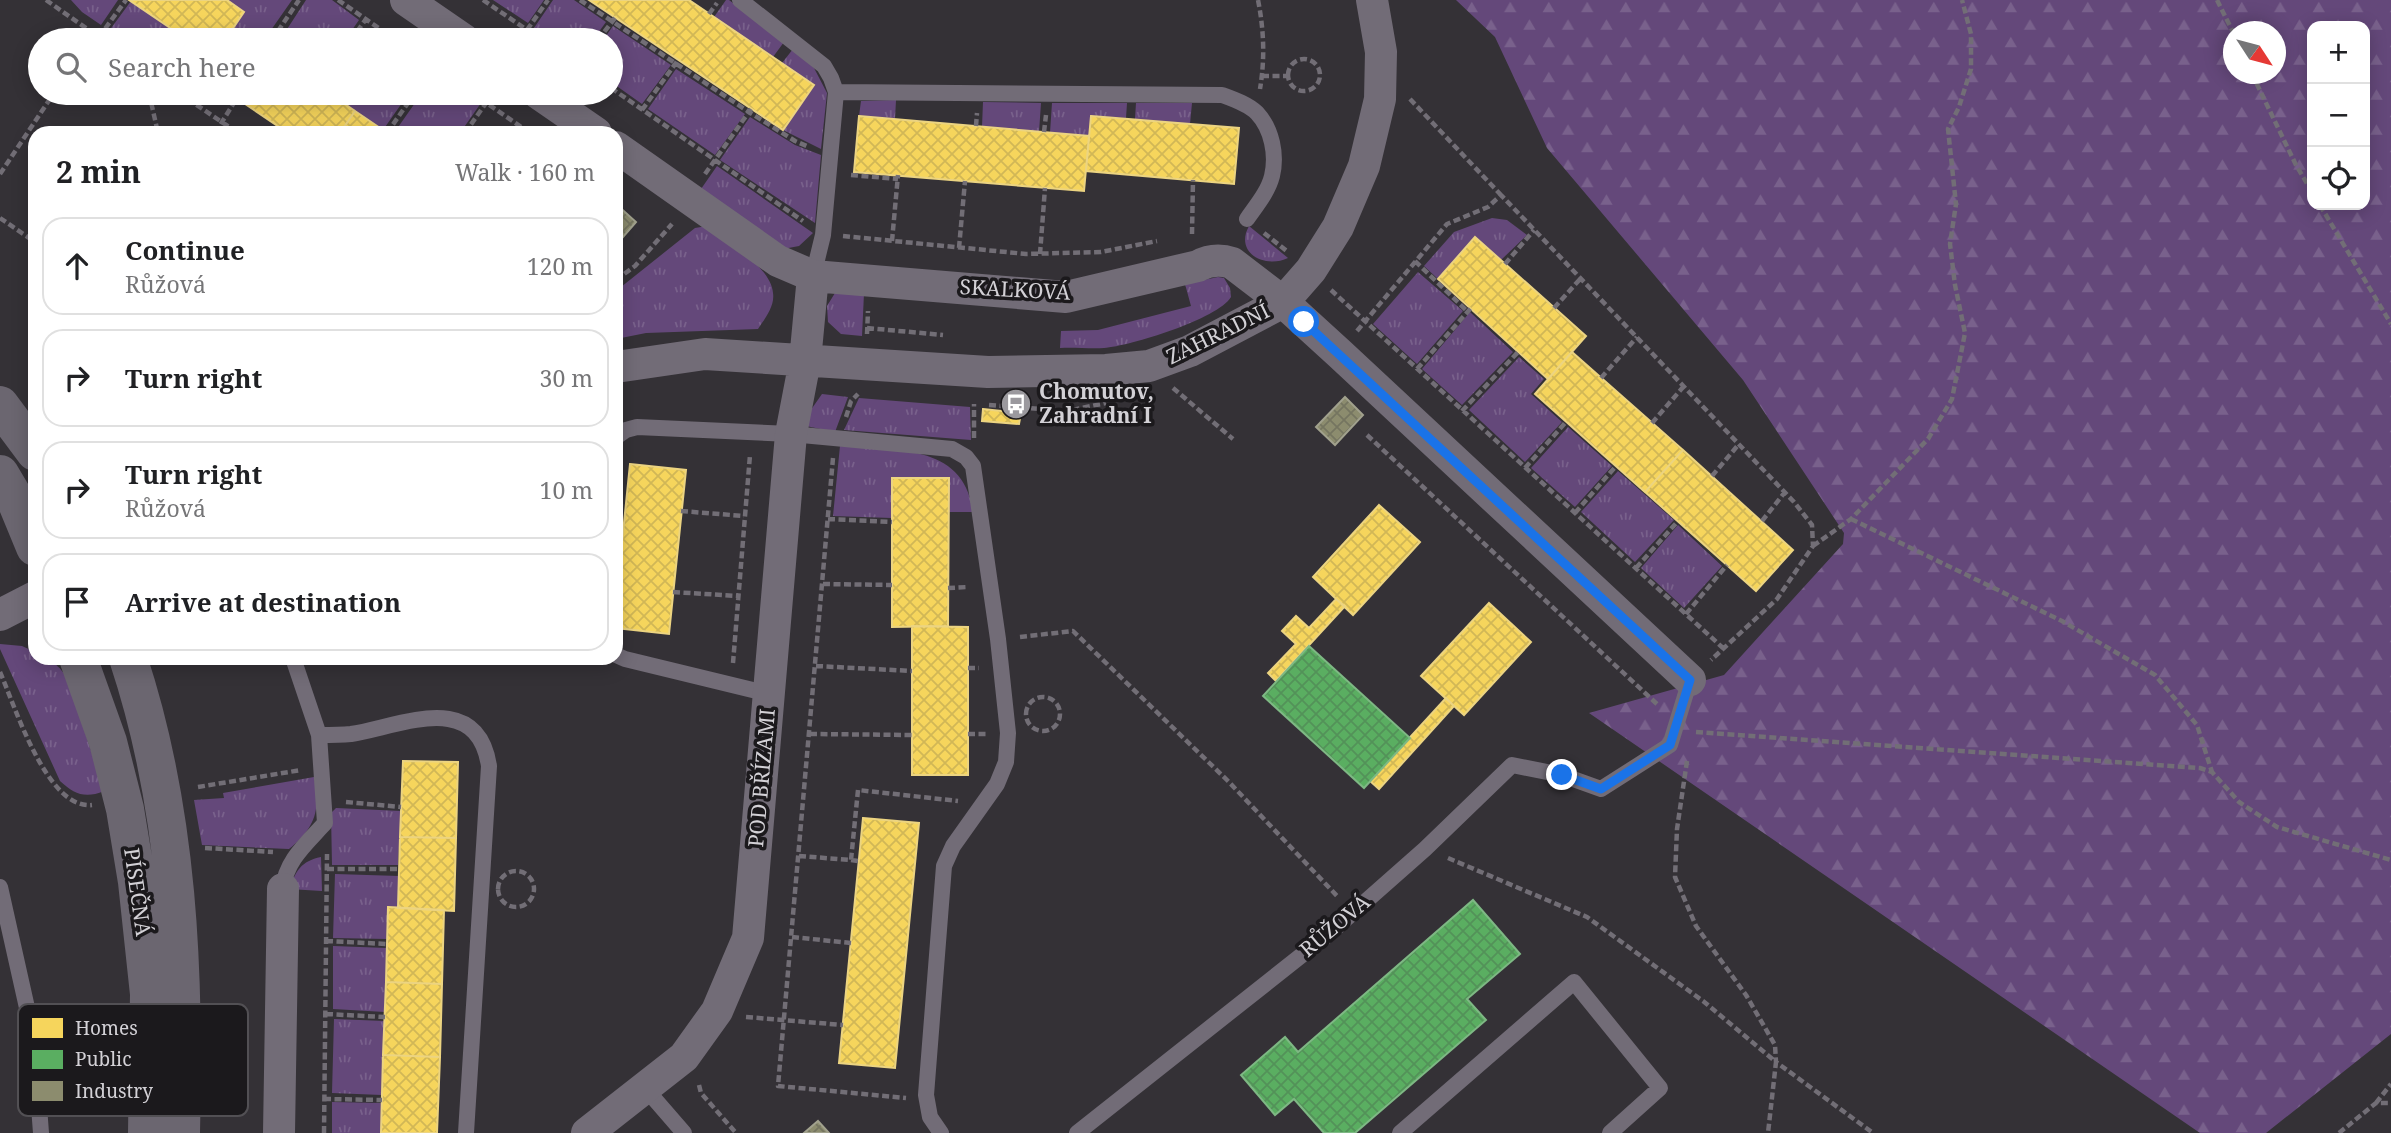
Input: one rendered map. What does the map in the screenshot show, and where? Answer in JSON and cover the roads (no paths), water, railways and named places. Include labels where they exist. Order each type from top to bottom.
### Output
[{"type":"street","points":[[406,0],[447,28]]},
{"type":"street","name":"ZAHRADNÍ","points":[[623,366],[705,354],[988,372],[1106,370],[1149,366],[1190,351],[1283,302],[1311,270],[1338,227],[1364,166],[1380,99],[1381,52],[1372,0]]},
{"type":"street","points":[[555,105],[586,126]]},
{"type":"street","name":"SKALKOVÁ","points":[[623,152],[778,261],[813,276],[1066,297],[1198,266],[1207,261],[1223,260],[1232,263],[1283,302]]},
{"type":"street","points":[[805,361],[813,276]]},
{"type":"street","points":[[1283,302],[1690,680]]},
{"type":"street","name":"POD BŘÍZAMI","points":[[587,1133],[684,1057],[718,1011],[748,938],[792,434],[805,361]]},
{"type":"street","points":[[0,404],[28,443]]},
{"type":"street","points":[[0,474],[16,501],[28,530]]},
{"type":"street","points":[[0,615],[28,601]]},
{"type":"street","name":"PÍSEČNÁ","points":[[80,665],[108,742],[125,809],[137,882],[149,1004]]},
{"type":"street","name":"PÍSEČNÁ","points":[[130,665],[162,789],[177,898],[180,1004]]},
{"type":"street","points":[[279,1133],[283,889]]},
{"type":"lane","points":[[740,0],[824,66],[836,92],[823,234],[813,276]]},
{"type":"lane","points":[[836,92],[1222,95],[1256,112],[1271,136],[1274,161],[1272,177],[1247,219]]},
{"type":"lane","points":[[623,432],[637,428],[792,434],[952,449],[966,457],[973,466],[998,639],[1008,733],[1006,762],[997,784],[953,846],[944,866],[927,1100],[930,1116],[942,1133]]},
{"type":"lane","points":[[623,658],[769,694]]},
{"type":"lane","points":[[283,889],[284,874],[297,854],[325,823],[318,735],[295,665]]},
{"type":"lane","name":"RŮŽOVÁ","points":[[1077,1133],[1331,932],[1425,849],[1512,765],[1562,775],[1601,789],[1670,745],[1690,680]]},
{"type":"lane","points":[[318,735],[349,734],[435,716],[454,718],[478,736],[487,755],[489,766],[467,1133]]},
{"type":"lane","points":[[0,887],[26,1004]]},
{"type":"lane","points":[[1400,1133],[1574,982],[1660,1088],[1610,1133]]},
{"type":"lane","points":[[645,1088],[684,1133]]},
{"type":"place","name":"Chomutov, Zahradní I","points":[[1016,404]]}]
